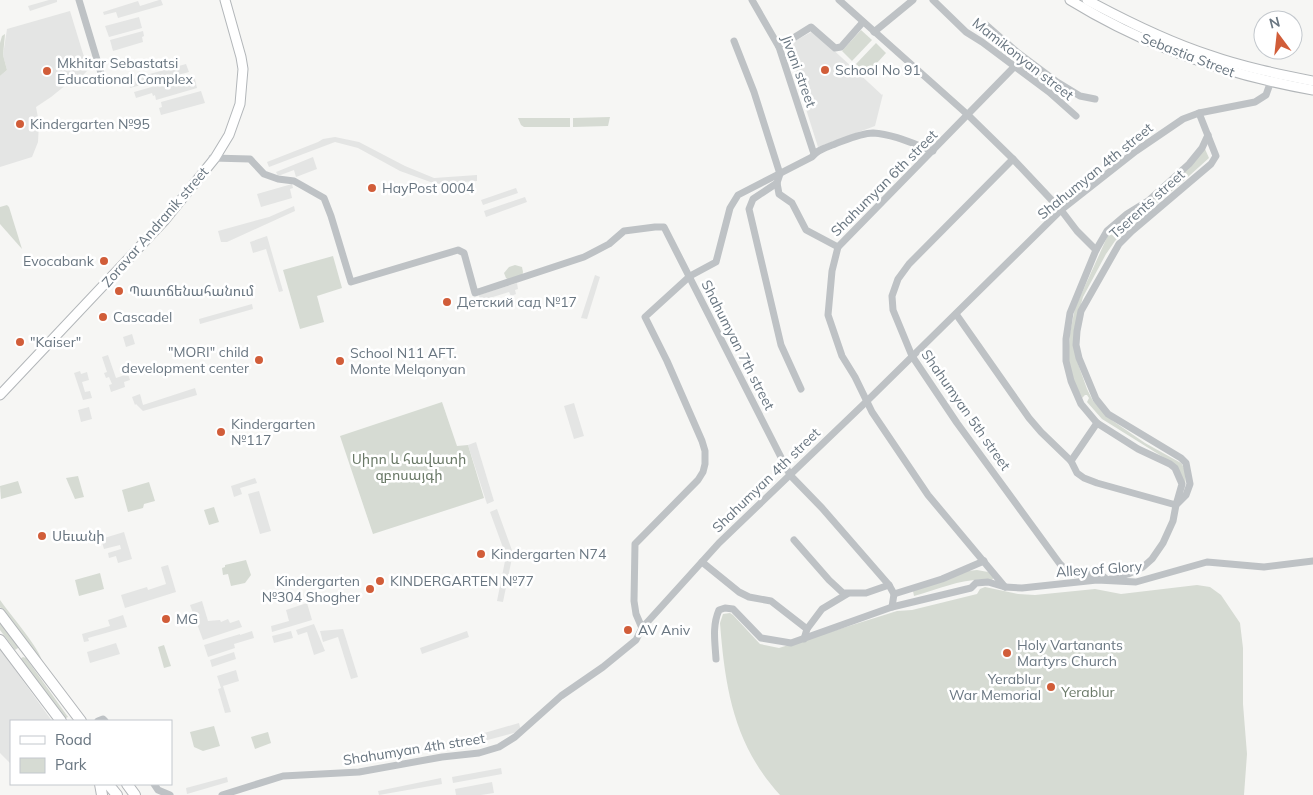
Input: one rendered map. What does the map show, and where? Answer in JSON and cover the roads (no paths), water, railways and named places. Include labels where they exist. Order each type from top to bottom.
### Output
[{"type":"highway","points":[[0,614],[80,720]]},
{"type":"highway","points":[[0,638],[16,655],[25,648]]},
{"type":"highway","points":[[0,638],[60,720]]},
{"type":"highway","points":[[128,785],[136,795]]},
{"type":"main road","name":"Zoravar Andranik street","points":[[0,395],[156,230],[229,135],[240,104],[242,88],[241,57],[223,0]]},
{"type":"main road","name":"Sebastia Street","points":[[1070,0],[1124,30],[1175,53],[1270,83],[1313,90]]},
{"type":"main road","name":"Sebastia Street","points":[[1087,0],[1132,24],[1210,56],[1313,81]]},
{"type":"main road","name":"Zoravar Andranik street","points":[[0,388],[158,224],[213,158]]},
{"type":"street","points":[[79,0],[101,73]]},
{"type":"street","name":"Jivani street","points":[[752,0],[779,47],[814,154]]},
{"type":"street","points":[[840,0],[968,115],[1013,159],[1096,250]]},
{"type":"street","points":[[874,32],[913,0]]},
{"type":"street","name":"Mamikonyan street","points":[[933,0],[966,32],[1049,92],[1076,116]]},
{"type":"street","points":[[779,47],[811,27],[835,48],[841,47],[863,22]]},
{"type":"street","points":[[986,25],[1017,52],[1057,82],[1080,96],[1095,99]]},
{"type":"street","points":[[734,41],[754,92],[780,174],[777,183],[779,194],[792,203],[806,230],[838,247]]},
{"type":"street","name":"Shahumyan 6th street","points":[[1005,587],[928,495],[872,412],[842,356],[828,315],[832,271],[838,247],[968,115],[1011,65],[1017,52]]},
{"type":"street","name":"Shahumyan 4th street","points":[[222,795],[283,776],[359,772],[445,756],[479,753],[499,747],[515,736],[561,696],[603,667],[636,640],[642,628],[719,543],[867,401],[1061,210],[1136,151],[1183,119],[1255,102],[1264,97],[1274,73]]},
{"type":"street","points":[[1049,92],[1057,82]]},
{"type":"street","name":"Tserents street","points":[[1176,505],[1186,494],[1190,484],[1186,463],[1175,454],[1108,414],[1096,399],[1079,358],[1076,344],[1081,311],[1118,244],[1211,164],[1216,156],[1199,114]]},
{"type":"street","points":[[642,628],[636,614],[634,601],[635,544],[698,480],[704,472],[706,451],[697,426],[645,317],[690,276],[716,262],[730,208],[738,194],[780,174],[825,148],[871,133],[901,139],[933,151]]},
{"type":"street","name":"Tserents street","points":[[1106,580],[1133,572],[1152,559],[1163,543],[1173,521],[1182,484],[1170,464],[1138,449],[1097,423],[1081,404],[1071,381],[1066,360],[1066,339],[1070,313],[1096,250],[1107,230],[1127,214],[1148,201],[1189,164],[1202,148],[1208,135]]},
{"type":"street","name":"Shahumyan 7th street","points":[[213,158],[250,159],[264,174],[278,179],[294,181],[324,198],[351,282],[458,250],[464,253],[475,293],[584,257],[609,244],[624,231],[664,227],[790,475],[822,508],[894,594]]},
{"type":"street","name":"Shahumyan 5th street","points":[[1013,159],[909,264],[898,279],[892,296],[893,310],[912,356],[957,423],[1060,564],[1073,574],[1097,574],[1103,576],[1106,580]]},
{"type":"street","points":[[777,183],[753,199],[749,209],[781,346],[801,389]]},
{"type":"street","points":[[956,314],[1029,418],[1071,461],[1078,473],[1084,478],[1097,483],[1176,505]]},
{"type":"street","points":[[1071,461],[1097,423]]},
{"type":"street","points":[[794,540],[843,594],[866,593],[889,586]]},
{"type":"street","points":[[892,607],[894,594],[942,579],[984,560]]},
{"type":"street","name":"Alley of Glory","points":[[716,659],[714,636],[716,617],[719,610],[725,608],[733,609],[761,638],[784,643],[804,639],[892,607],[971,588],[976,583],[988,582],[1005,587],[1032,588],[1106,580],[1136,582],[1207,562],[1264,567],[1313,561]]},
{"type":"street","points":[[702,562],[739,592],[750,597],[771,600],[807,629]]},
{"type":"street","points":[[804,639],[807,629],[822,609],[848,594]]},
{"type":"street","points":[[155,785],[158,790],[170,795]]},
{"type":"place","name":"School No 91","points":[[825,70]]},
{"type":"place","name":"Mkhitar Sebastatsi Educational Complex","points":[[47,71]]},
{"type":"place","name":"Kindergarten №95","points":[[20,124]]},
{"type":"place","name":"HayPost 0004","points":[[372,188]]},
{"type":"place","name":"Evocabank","points":[[104,261]]},
{"type":"place","name":"Պատճենահանում","points":[[119,291]]},
{"type":"place","name":"Детский сад №17","points":[[447,302]]},
{"type":"place","name":"Cascadel","points":[[103,317]]},
{"type":"place","name":"\"Kaiser\"","points":[[20,342]]},
{"type":"place","name":"\"MORI\" child development center","points":[[259,360]]},
{"type":"place","name":"School N11 AFT. Monte Melqonyan","points":[[340,361]]},
{"type":"place","name":"Kindergarten №117","points":[[221,432]]},
{"type":"place","name":"Սեւանի","points":[[42,536]]},
{"type":"place","name":"Kindergarten N74","points":[[481,554]]},
{"type":"place","name":"KINDERGARTEN №77","points":[[380,581]]},
{"type":"place","name":"Kindergarten №304 Shogher","points":[[370,589]]},
{"type":"place","name":"MG","points":[[166,619]]},
{"type":"place","name":"AV Aniv","points":[[628,630]]},
{"type":"place","name":"Holy Vartanants Martyrs Church","points":[[1007,653]]},
{"type":"place","name":"Yerablur War Memorial","points":[[1051,687]]},
{"type":"park label","name":"Սիրո և հավատի զբոսայգի","points":[[409,468]]},
{"type":"park label","name":"Yerablur","points":[[1088,692]]}]
